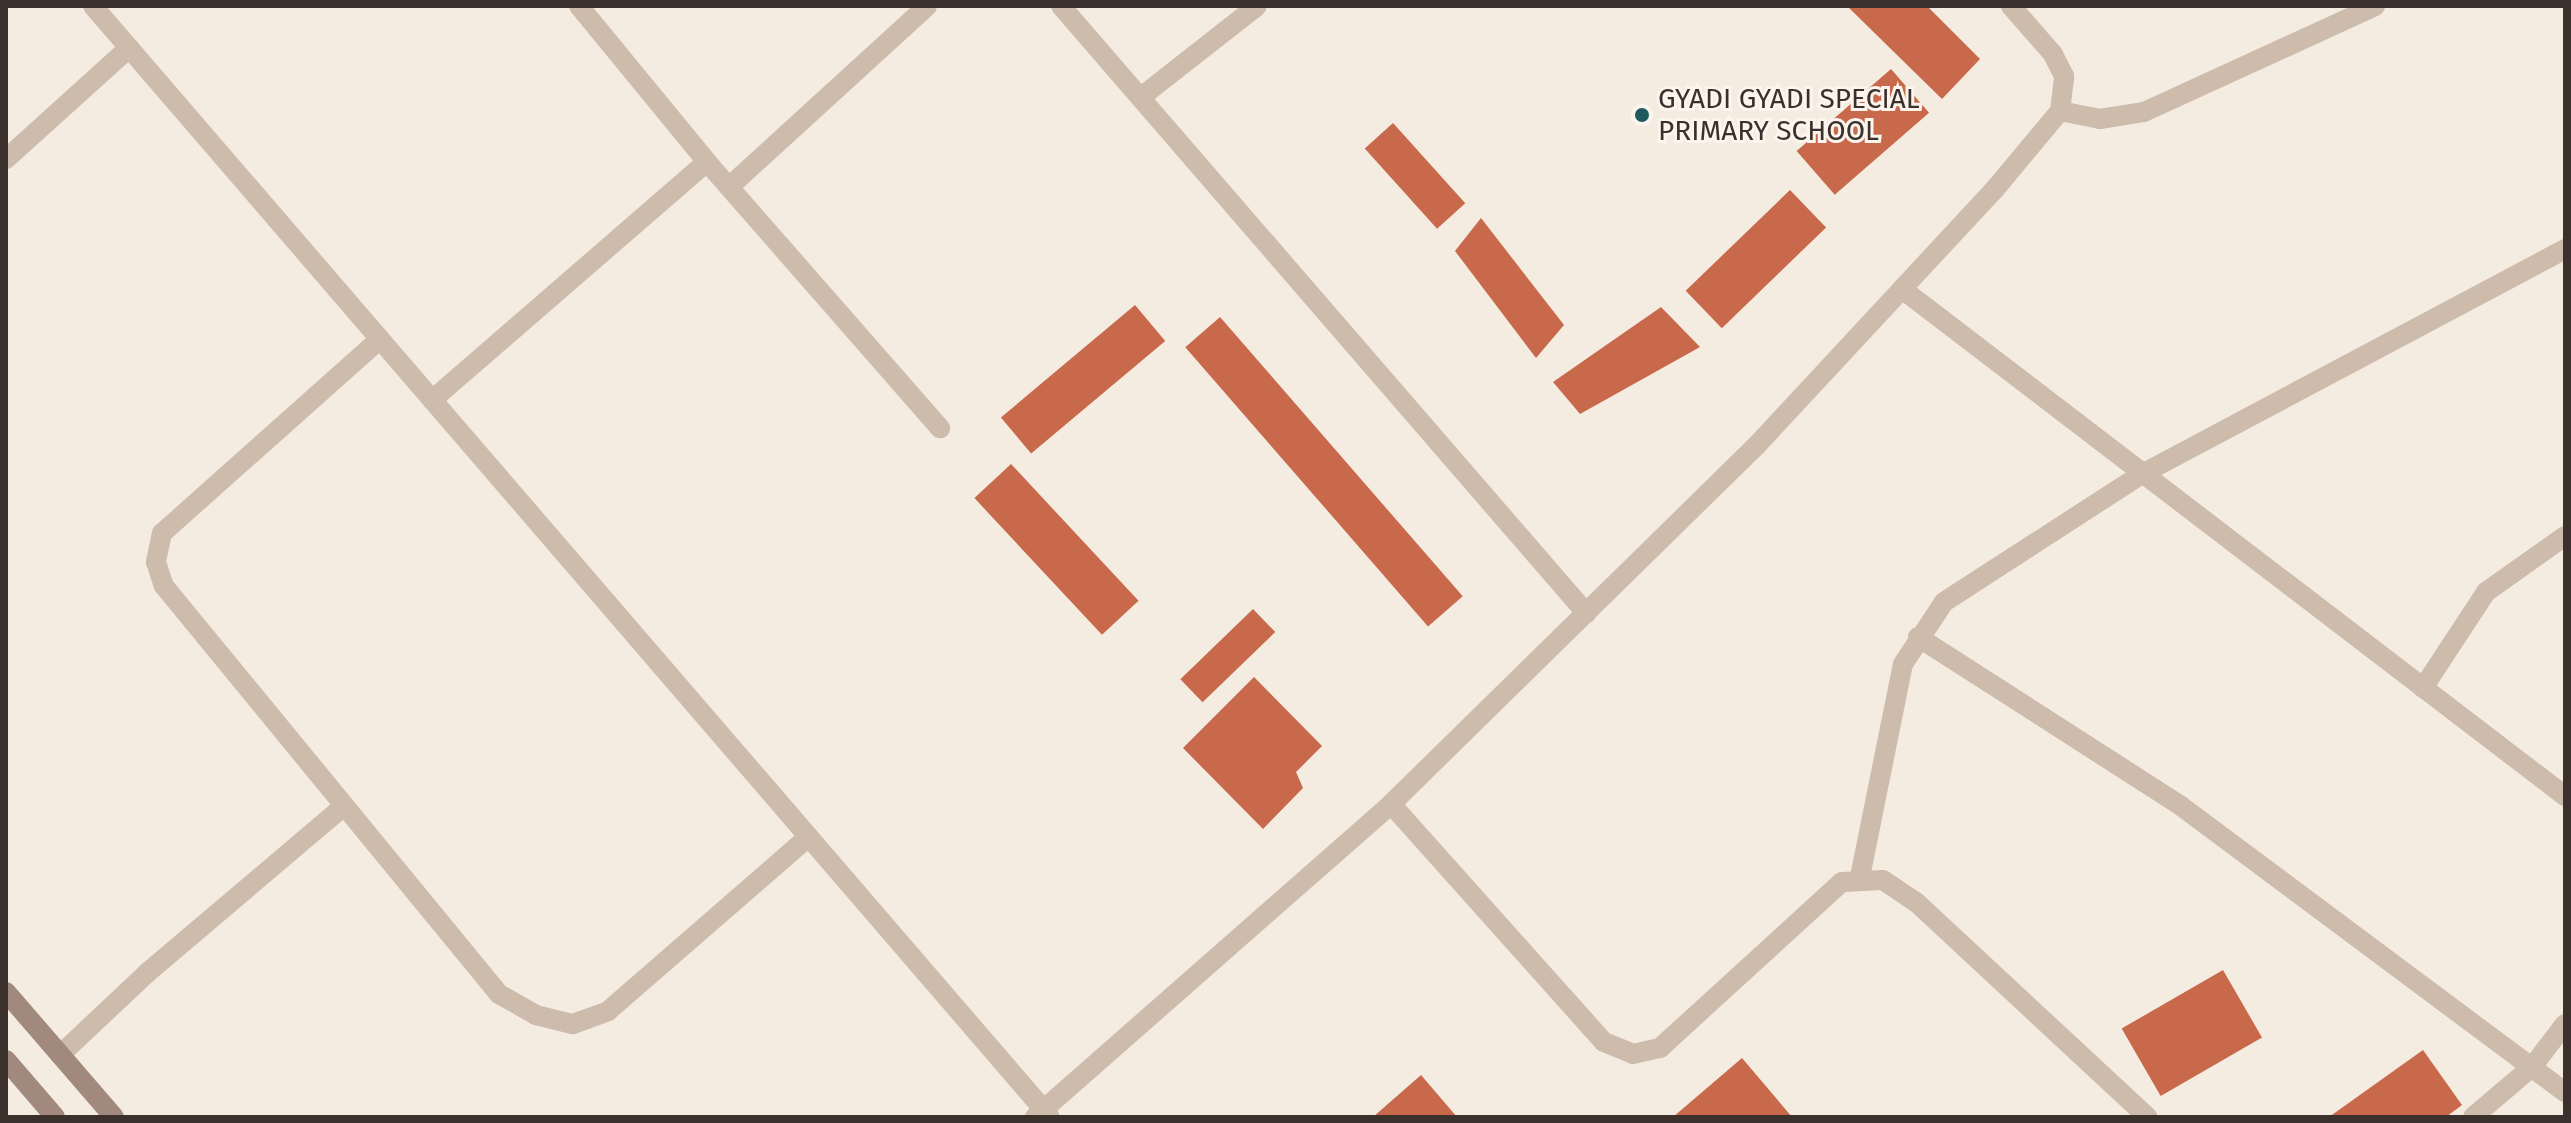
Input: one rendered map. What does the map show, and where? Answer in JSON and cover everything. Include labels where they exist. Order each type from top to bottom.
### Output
[{"type":"main road","points":[[6,992],[114,1117]]},
{"type":"main road","points":[[6,1060],[55,1117]]},
{"type":"street","points":[[93,6],[1043,1115],[1391,804],[1757,445],[1902,289],[2060,111],[2064,76],[2053,54],[2011,6]]},
{"type":"street","points":[[579,6],[707,162],[940,428]]},
{"type":"street","points":[[729,187],[927,6]]},
{"type":"street","points":[[1061,6],[1586,613]]},
{"type":"street","points":[[1141,97],[1257,6]]},
{"type":"street","points":[[2060,111],[2100,119],[2144,112],[2375,6]]},
{"type":"street","points":[[6,159],[129,48]]},
{"type":"street","points":[[432,400],[707,162]]},
{"type":"street","points":[[1860,877],[1903,664],[1918,637],[1957,591],[2142,474],[2565,249]]},
{"type":"street","points":[[1902,289],[2565,796]]},
{"type":"street","points":[[380,339],[162,533],[157,545],[156,562],[164,586],[499,994],[536,1015],[573,1024],[608,1011],[808,837]]},
{"type":"street","points":[[2423,688],[2486,592],[2565,536]]},
{"type":"street","points":[[1918,637],[2181,806],[2565,1092]]},
{"type":"street","points":[[1391,804],[1604,1042],[1633,1054],[1660,1048],[1842,882],[1860,877],[1883,880],[1916,902],[2147,1117]]},
{"type":"street","points":[[60,1055],[147,973],[344,806]]},
{"type":"street","points":[[2473,1117],[2532,1067],[2565,1024]]},
{"type":"building","points":[[1847,6],[1927,6],[1980,59],[1942,99]]},
{"type":"building","points":[[1891,69],[1929,113],[1835,195],[1797,151]]},
{"type":"building","points":[[1393,123],[1465,203],[1437,229],[1365,148]]},
{"type":"building","points":[[1790,190],[1826,227],[1722,328],[1686,291]]},
{"type":"building","points":[[1481,218],[1564,325],[1536,358],[1455,251]]},
{"type":"building","points":[[1135,305],[1165,341],[1031,453],[1001,417]]},
{"type":"building","points":[[1661,307],[1700,347],[1580,414],[1553,382]]},
{"type":"building","points":[[1220,317],[1463,596],[1428,626],[1185,347]]},
{"type":"building","points":[[1011,464],[1139,601],[1102,635],[974,498]]},
{"type":"building","points":[[1253,609],[1275,632],[1203,702],[1180,679]]},
{"type":"building","points":[[1254,677],[1322,746],[1296,772],[1303,788],[1263,829],[1183,748]]},
{"type":"building","points":[[2223,970],[2262,1038],[2161,1096],[2122,1028]]},
{"type":"building","points":[[2423,1050],[2462,1105],[2446,1117],[2329,1117]]},
{"type":"building","points":[[1742,1058],[1792,1117],[1673,1117]]},
{"type":"building","points":[[1421,1075],[1457,1117],[1373,1117]]},
{"type":"place","name":"GYADI GYADI SPECIAL PRIMARY SCHOOL","points":[[1642,115]]}]
